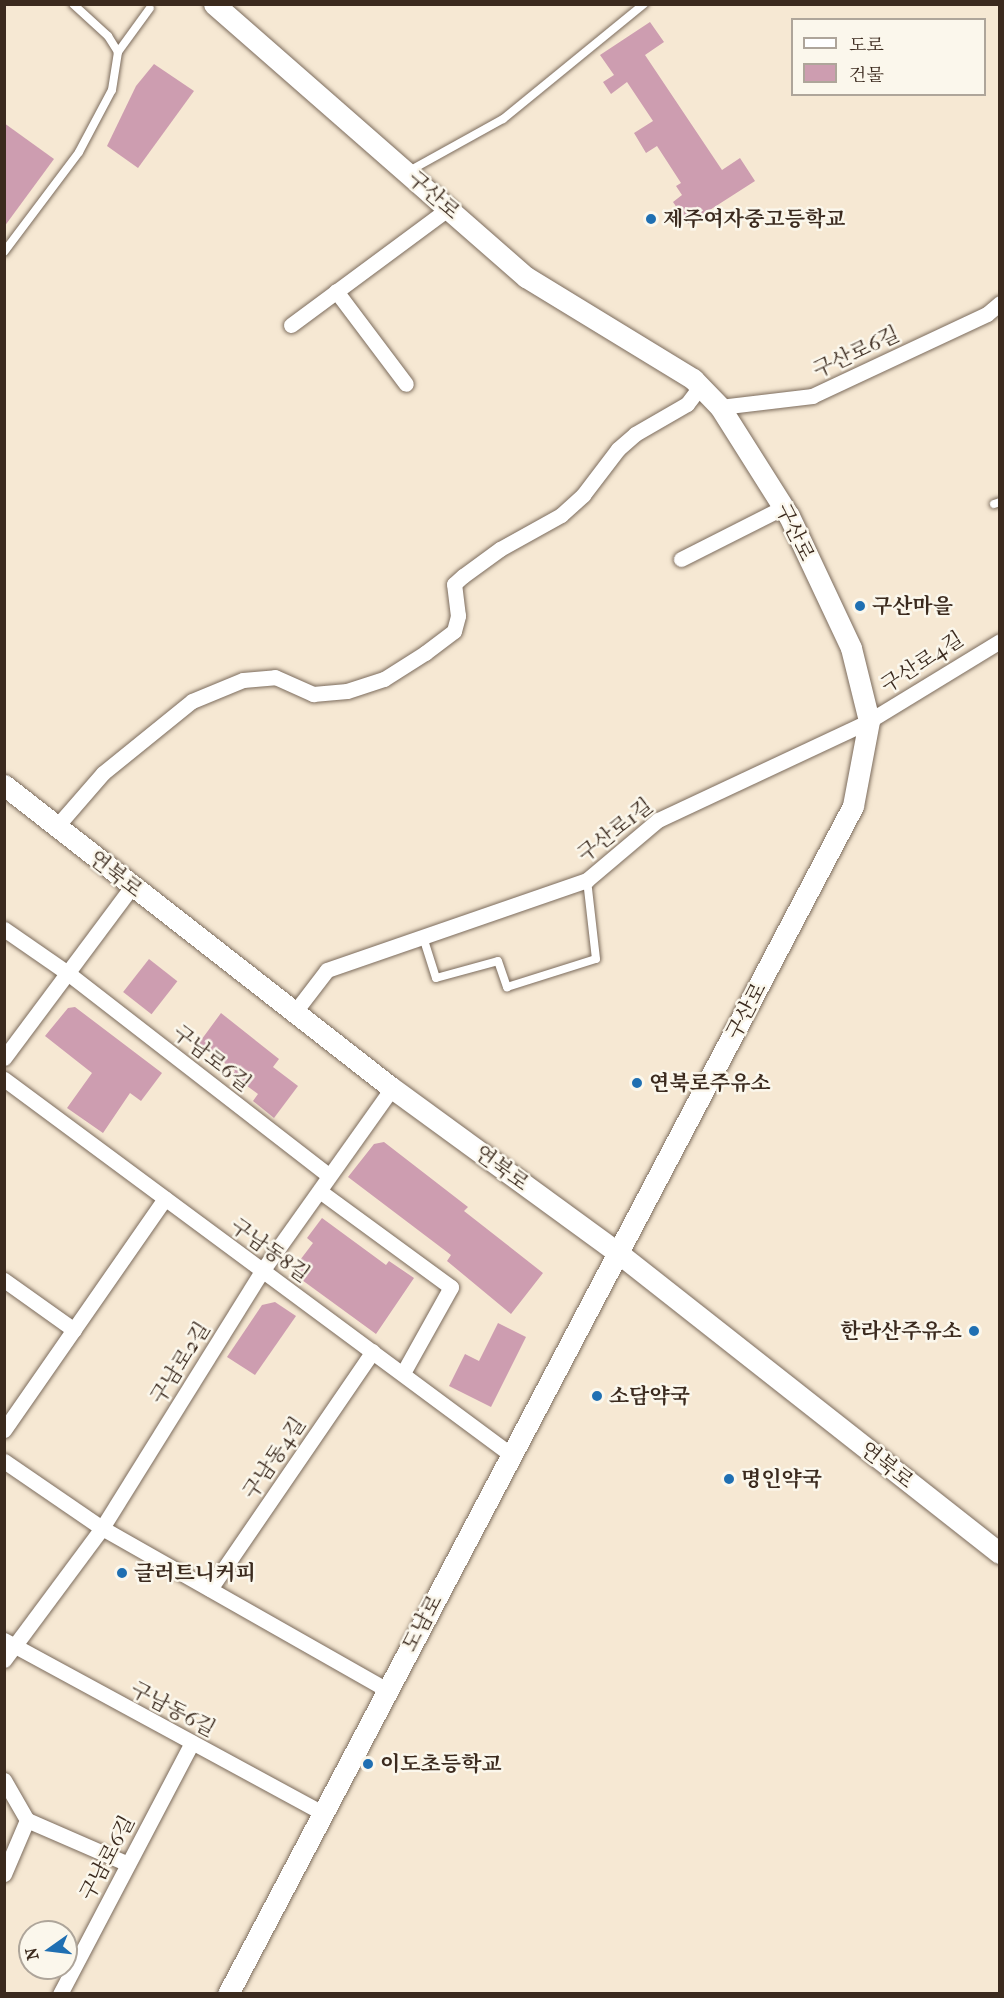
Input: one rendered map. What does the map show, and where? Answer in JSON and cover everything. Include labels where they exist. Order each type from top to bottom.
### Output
[{"type":"main road","name":"구산로","points":[[214,4],[449,207],[526,277],[700,387],[720,407],[784,507],[851,648],[869,721],[853,806],[617,1252]]},
{"type":"main road","name":"연북로","points":[[4,785],[392,1088],[617,1252],[999,1553]]},
{"type":"main road","name":"도남로","points":[[228,1994],[617,1252]]},
{"type":"street","points":[[291,325],[449,207]]},
{"type":"street","points":[[336,291],[406,384]]},
{"type":"street","name":"구산로6길","points":[[720,407],[812,396],[987,314],[999,303]]},
{"type":"street","points":[[57,826],[103,773],[192,701],[243,680],[275,677],[313,694],[347,691],[384,679],[425,653],[454,631],[458,616],[454,584],[500,549],[561,515],[583,495],[618,450],[635,434],[687,404],[700,387]]},
{"type":"street","points":[[681,559],[784,507]]},
{"type":"street","name":"구산로4길","points":[[869,721],[999,641]]},
{"type":"street","name":"구산로1길","points":[[294,1012],[327,970],[586,880],[658,820],[869,721]]},
{"type":"street","points":[[4,1058],[69,974],[132,886]]},
{"type":"street","name":"구남로6길","points":[[4,929],[69,974],[328,1175]]},
{"type":"street","name":"구남동8길","points":[[4,1079],[510,1454]]},
{"type":"street","name":"구남로2길","points":[[4,1660],[9,1644],[102,1528],[262,1271],[321,1192],[328,1175],[392,1088]]},
{"type":"street","points":[[321,1192],[451,1287],[403,1373]]},
{"type":"street","points":[[4,1430],[165,1198]]},
{"type":"street","points":[[4,1280],[74,1330]]},
{"type":"street","name":"구남동4길","points":[[210,1589],[373,1351]]},
{"type":"street","points":[[4,1461],[102,1528],[387,1690]]},
{"type":"street","name":"구남동6길","points":[[9,1644],[322,1813]]},
{"type":"street","name":"구남로6길","points":[[60,1994],[192,1743]]},
{"type":"street","points":[[4,1780],[27,1820],[128,1864]]},
{"type":"street","points":[[4,1874],[27,1820]]},
{"type":"lane","points":[[73,4],[108,36],[118,52]]},
{"type":"lane","points":[[408,172],[502,119],[644,4]]},
{"type":"lane","points":[[4,252],[98,119],[112,90],[118,52],[150,8]]},
{"type":"lane","points":[[423,938],[436,978],[498,962],[507,987],[596,959],[586,880]]},
{"type":"building","points":[[650,22],[664,42],[645,55],[722,170],[740,158],[755,181],[688,224],[673,202],[682,195],[676,186],[681,183],[657,146],[646,153],[634,133],[653,121],[627,82],[611,94],[603,82],[614,75],[600,55]]},
{"type":"building","points":[[154,64],[194,91],[138,168],[107,146],[136,86]]},
{"type":"building","points":[[4,123],[54,159],[4,227]]},
{"type":"building","points":[[149,959],[177,981],[152,1014],[123,992]]},
{"type":"building","points":[[75,1007],[162,1073],[141,1101],[130,1093],[103,1133],[67,1108],[92,1073],[45,1036],[68,1008]]},
{"type":"building","points":[[221,1013],[279,1059],[273,1067],[298,1086],[274,1118],[253,1101],[258,1094],[232,1075],[235,1071],[199,1043]]},
{"type":"building","points":[[384,1142],[468,1207],[464,1211],[543,1273],[511,1314],[447,1261],[451,1255],[348,1177],[374,1144]]},
{"type":"building","points":[[322,1218],[386,1265],[389,1261],[414,1278],[376,1334],[291,1272],[313,1243],[307,1238]]},
{"type":"building","points":[[275,1302],[296,1316],[255,1375],[227,1357],[262,1305]]},
{"type":"building","points":[[498,1323],[526,1337],[491,1407],[449,1386],[465,1354],[479,1361]]},
{"type":"place","name":"제주여자중고등학교","points":[[651,219]]},
{"type":"place","name":"구산마을","points":[[860,606]]},
{"type":"place","name":"연북로주유소","points":[[637,1083]]},
{"type":"place","name":"한라산주유소","points":[[974,1331]]},
{"type":"place","name":"소담약국","points":[[597,1396]]},
{"type":"place","name":"명인약국","points":[[729,1479]]},
{"type":"place","name":"글러트니커피","points":[[122,1573]]},
{"type":"place","name":"이도초등학교","points":[[368,1764]]}]
